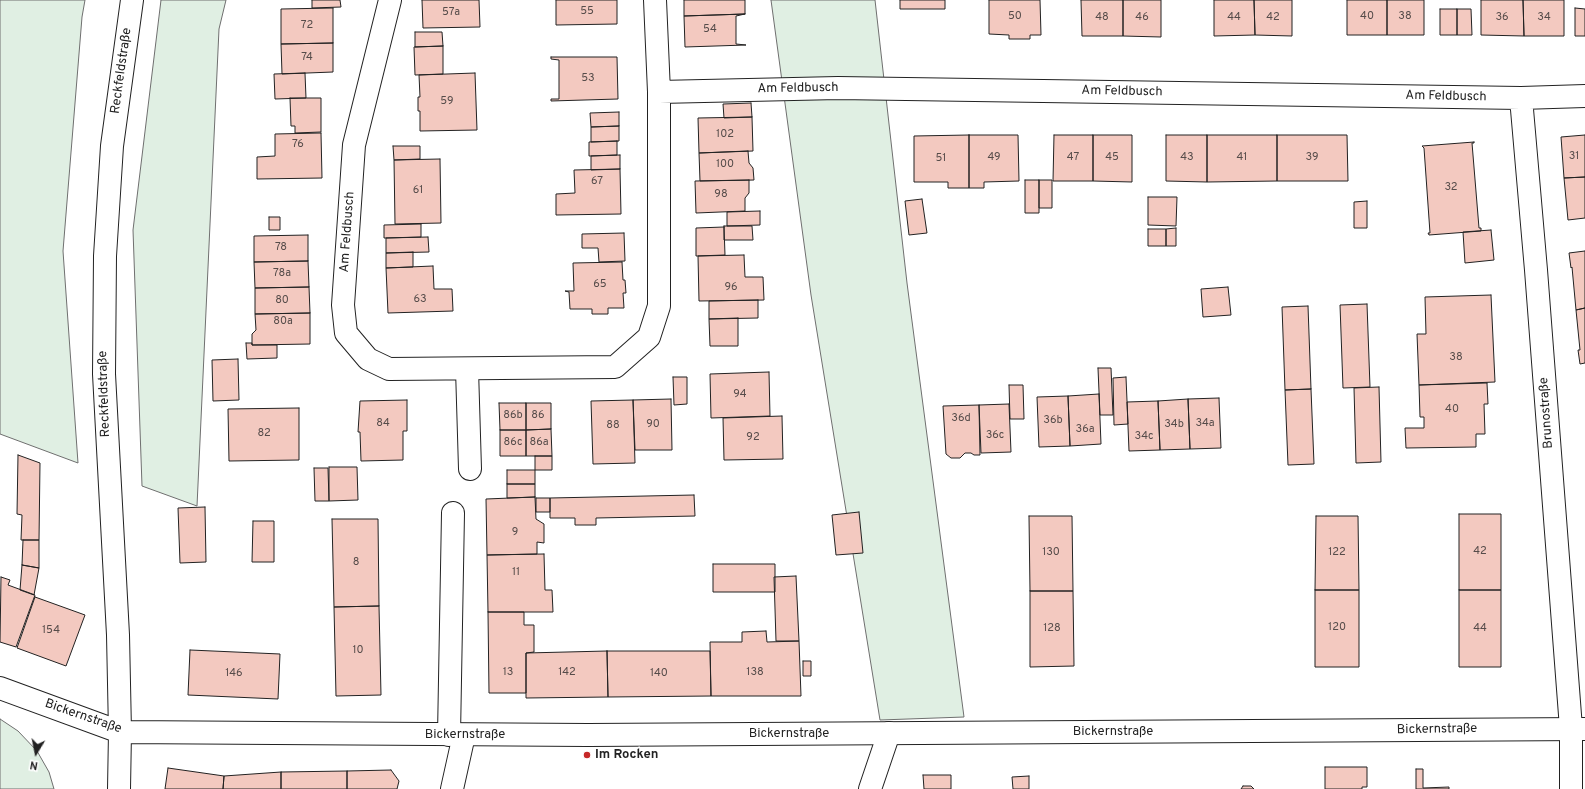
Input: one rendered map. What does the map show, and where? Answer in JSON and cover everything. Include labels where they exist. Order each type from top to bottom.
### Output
[{"type":"street","name":"Reckfeldstraße","points":[[119,789],[120,732],[118,635],[104,374],[105,256],[112,146],[132,0]]},
{"type":"street","name":"Am Feldbusch","points":[[390,0],[354,145],[342,305],[346,333],[368,359],[389,369],[615,367],[649,337],[659,306],[659,92],[655,0]]},
{"type":"street","name":"Am Feldbusch","points":[[659,92],[838,88],[1521,98],[1585,96]]},
{"type":"street","name":"Brunostraße","points":[[1521,98],[1578,729],[1571,789]]},
{"type":"street","points":[[467,369],[470,469]]},
{"type":"street","points":[[452,789],[456,735],[453,513]]},
{"type":"street","name":"Bickernstraße","points":[[0,688],[120,732],[456,735],[1578,729]]},
{"type":"street","points":[[870,789],[889,733]]},
{"type":"green space","points":[[0,0],[85,0],[82,17],[63,251],[78,463],[0,434]]},
{"type":"green space","points":[[161,0],[226,0],[219,29],[197,506],[142,486],[133,230]]},
{"type":"green space","points":[[771,0],[875,0],[907,283],[964,717],[880,720],[811,295]]},
{"type":"green space","points":[[0,719],[18,731],[37,751],[49,772],[54,789],[0,789]]},
{"type":"building","points":[[312,0],[340,0],[341,7],[312,8]]},
{"type":"building","points":[[422,0],[479,0],[480,27],[423,28]]},
{"type":"building","points":[[556,0],[617,0],[617,24],[556,25]]},
{"type":"building","points":[[684,0],[745,0],[745,14],[684,16]]},
{"type":"building","points":[[900,0],[945,0],[945,9],[900,9]]},
{"type":"building","points":[[989,0],[1040,0],[1041,35],[1030,35],[1030,39],[1009,39],[1009,35],[989,34]]},
{"type":"building","points":[[1081,0],[1123,0],[1123,36],[1082,36]]},
{"type":"building","points":[[1123,0],[1161,0],[1161,37],[1123,36]]},
{"type":"building","points":[[1214,0],[1254,0],[1255,35],[1214,36]]},
{"type":"building","points":[[1254,0],[1292,0],[1292,36],[1255,35]]},
{"type":"building","points":[[1347,0],[1387,0],[1387,35],[1347,35]]},
{"type":"building","points":[[1387,0],[1424,0],[1424,35],[1387,35]]},
{"type":"building","points":[[1481,0],[1523,0],[1524,36],[1481,35]]},
{"type":"building","points":[[1523,0],[1564,0],[1564,36],[1524,36]]},
{"type":"building","points":[[333,8],[333,43],[281,44],[281,9]]},
{"type":"building","points":[[1575,8],[1585,9],[1585,36],[1575,36]]},
{"type":"building","points":[[1440,9],[1457,9],[1457,35],[1440,35]]},
{"type":"building","points":[[1457,9],[1471,9],[1472,35],[1457,35]]},
{"type":"building","points":[[745,14],[736,16],[736,44],[746,45],[685,47],[684,16]]},
{"type":"building","points":[[415,32],[442,32],[443,46],[415,47]]},
{"type":"building","points":[[333,43],[333,72],[282,74],[281,44]]},
{"type":"building","points":[[443,46],[443,74],[415,75],[414,47]]},
{"type":"building","points":[[551,57],[617,57],[618,99],[551,101],[551,99],[559,99],[559,60],[551,59]]},
{"type":"building","points":[[305,73],[306,98],[275,99],[274,74]]},
{"type":"building","points":[[475,73],[477,130],[420,131],[420,111],[418,111],[418,97],[420,97],[419,75]]},
{"type":"building","points":[[290,98],[321,98],[321,132],[295,133],[295,126],[291,126]]},
{"type":"building","points":[[751,103],[752,117],[724,118],[723,104]]},
{"type":"building","points":[[619,112],[619,126],[591,127],[590,113]]},
{"type":"building","points":[[752,117],[753,151],[699,153],[698,118]]},
{"type":"building","points":[[619,126],[619,141],[591,142],[591,127]]},
{"type":"building","points":[[321,133],[322,178],[257,179],[257,157],[275,156],[275,134]]},
{"type":"building","points":[[969,135],[1018,135],[1019,181],[984,182],[984,188],[969,188]]},
{"type":"building","points":[[969,135],[969,188],[948,188],[948,182],[914,182],[914,136]]},
{"type":"building","points":[[1054,135],[1093,135],[1093,181],[1053,181]]},
{"type":"building","points":[[1093,135],[1132,135],[1132,182],[1093,181]]},
{"type":"building","points":[[1166,135],[1207,135],[1207,182],[1166,181]]},
{"type":"building","points":[[1207,135],[1277,135],[1277,181],[1207,182]]},
{"type":"building","points":[[1277,135],[1347,135],[1348,181],[1277,181]]},
{"type":"building","points":[[1585,135],[1585,177],[1564,178],[1561,137]]},
{"type":"building","points":[[617,141],[617,155],[589,156],[589,142]]},
{"type":"building","points":[[1474,142],[1472,143],[1479,228],[1481,228],[1481,231],[1429,235],[1424,148],[1422,146]]},
{"type":"building","points":[[393,146],[420,146],[420,159],[394,160]]},
{"type":"building","points":[[748,151],[749,163],[753,168],[754,180],[700,181],[699,153]]},
{"type":"building","points":[[620,155],[620,169],[591,170],[591,156]]},
{"type":"building","points":[[440,159],[441,223],[395,224],[394,160]]},
{"type":"building","points":[[620,169],[621,214],[556,215],[556,194],[575,193],[574,170]]},
{"type":"building","points":[[1585,177],[1585,218],[1568,220],[1564,178]]},
{"type":"building","points":[[749,180],[749,193],[745,198],[745,211],[696,213],[695,181]]},
{"type":"building","points":[[1025,180],[1039,180],[1039,213],[1025,213]]},
{"type":"building","points":[[1039,180],[1052,180],[1052,208],[1039,208]]},
{"type":"building","points":[[1148,197],[1177,197],[1176,226],[1148,225]]},
{"type":"building","points":[[922,199],[927,233],[909,235],[905,201]]},
{"type":"building","points":[[1367,201],[1367,228],[1354,228],[1354,202]]},
{"type":"building","points":[[760,211],[760,225],[727,226],[727,212]]},
{"type":"building","points":[[269,217],[280,217],[280,230],[269,230]]},
{"type":"building","points":[[421,224],[421,237],[384,238],[384,225]]},
{"type":"building","points":[[724,226],[752,226],[753,240],[724,240]]},
{"type":"building","points":[[724,227],[725,255],[696,256],[696,228]]},
{"type":"building","points":[[1176,228],[1176,246],[1166,246],[1166,229]]},
{"type":"building","points":[[1148,229],[1166,229],[1166,246],[1148,246]]},
{"type":"building","points":[[1491,230],[1494,260],[1465,263],[1463,232]]},
{"type":"building","points":[[624,233],[625,261],[599,262],[598,248],[582,248],[582,234]]},
{"type":"building","points":[[308,235],[308,261],[254,262],[254,236]]},
{"type":"building","points":[[428,237],[429,252],[386,253],[386,238]]},
{"type":"building","points":[[1585,251],[1585,308],[1576,310],[1572,267],[1571,268],[1569,253]]},
{"type":"building","points":[[413,252],[413,267],[386,268],[386,253]]},
{"type":"building","points":[[744,255],[745,277],[763,277],[764,300],[699,301],[698,256]]},
{"type":"building","points":[[308,261],[309,287],[255,288],[254,262]]},
{"type":"building","points":[[622,262],[623,280],[625,280],[626,293],[623,293],[624,308],[608,308],[608,314],[592,314],[592,309],[570,309],[569,292],[565,291],[574,291],[573,263]]},
{"type":"building","points":[[433,266],[434,289],[452,289],[453,311],[388,313],[386,268]]},
{"type":"building","points":[[309,287],[310,313],[255,314],[255,288]]},
{"type":"building","points":[[1228,287],[1231,315],[1203,317],[1201,289]]},
{"type":"building","points":[[1491,295],[1495,382],[1419,385],[1417,334],[1426,334],[1425,297]]},
{"type":"building","points":[[758,300],[758,318],[709,319],[709,301]]},
{"type":"building","points":[[1367,304],[1370,387],[1343,388],[1340,305]]},
{"type":"building","points":[[1308,306],[1311,389],[1285,390],[1282,307]]},
{"type":"building","points":[[1585,308],[1585,363],[1580,364],[1576,310]]},
{"type":"building","points":[[310,313],[310,344],[252,345],[252,334],[256,330],[255,314]]},
{"type":"building","points":[[738,318],[738,346],[710,346],[709,319]]},
{"type":"building","points":[[246,343],[252,343],[252,345],[277,345],[277,358],[247,359]]},
{"type":"building","points":[[238,359],[239,400],[213,401],[212,360]]},
{"type":"building","points":[[1098,368],[1111,368],[1113,415],[1100,415]]},
{"type":"building","points":[[769,372],[770,416],[711,418],[710,374]]},
{"type":"building","points":[[673,377],[687,377],[687,404],[674,405]]},
{"type":"building","points":[[1126,377],[1128,424],[1114,425],[1113,378]]},
{"type":"building","points":[[1487,383],[1488,404],[1484,404],[1485,434],[1476,434],[1476,447],[1406,448],[1405,428],[1424,428],[1424,417],[1420,417],[1419,385]]},
{"type":"building","points":[[1009,385],[1023,385],[1024,419],[1010,419]]},
{"type":"building","points":[[1379,387],[1381,462],[1356,463],[1354,388]]},
{"type":"building","points":[[1311,389],[1314,464],[1288,465],[1285,390]]},
{"type":"building","points":[[1099,394],[1101,444],[1070,446],[1068,396]]},
{"type":"building","points":[[1068,396],[1070,446],[1039,447],[1037,397]]},
{"type":"building","points":[[1219,398],[1221,448],[1190,449],[1188,399]]},
{"type":"building","points":[[671,399],[672,450],[635,450],[633,400]]},
{"type":"building","points":[[1188,399],[1190,449],[1160,450],[1158,401]]},
{"type":"building","points":[[407,400],[407,431],[403,431],[403,460],[361,461],[360,432],[358,432],[360,401]]},
{"type":"building","points":[[633,400],[635,463],[593,464],[591,401]]},
{"type":"building","points":[[1158,401],[1160,450],[1129,451],[1127,402]]},
{"type":"building","points":[[499,403],[526,403],[526,430],[500,430]]},
{"type":"building","points":[[526,403],[551,403],[551,429],[526,430]]},
{"type":"building","points":[[1009,404],[1011,452],[981,453],[979,405]]},
{"type":"building","points":[[979,405],[980,455],[965,453],[960,458],[951,458],[946,454],[943,406]]},
{"type":"building","points":[[299,408],[299,460],[229,461],[228,409]]},
{"type":"building","points":[[782,416],[783,459],[724,460],[723,418]]},
{"type":"building","points":[[551,429],[552,456],[526,456],[526,430]]},
{"type":"building","points":[[500,430],[526,430],[526,456],[500,456]]},
{"type":"building","points":[[18,455],[40,463],[39,540],[21,540],[22,515],[17,514]]},
{"type":"building","points":[[535,456],[552,456],[552,470],[535,470]]},
{"type":"building","points":[[329,467],[357,467],[358,500],[329,501]]},
{"type":"building","points":[[314,468],[328,468],[329,501],[315,501]]},
{"type":"building","points":[[507,470],[535,470],[535,484],[507,484]]},
{"type":"building","points":[[507,484],[535,484],[535,497],[507,498]]},
{"type":"building","points":[[694,495],[695,516],[596,518],[596,525],[575,525],[575,518],[550,518],[550,498]]},
{"type":"building","points":[[535,497],[536,519],[544,524],[544,543],[537,542],[537,554],[487,555],[486,499]]},
{"type":"building","points":[[536,498],[550,498],[550,512],[536,512]]},
{"type":"building","points":[[205,507],[206,562],[180,563],[178,508]]},
{"type":"building","points":[[859,512],[863,553],[836,555],[832,515]]},
{"type":"building","points":[[1459,514],[1501,514],[1501,590],[1459,590]]},
{"type":"building","points":[[1029,516],[1072,516],[1073,591],[1030,591]]},
{"type":"building","points":[[1316,516],[1358,516],[1359,590],[1315,590]]},
{"type":"building","points":[[332,519],[378,519],[379,606],[334,607]]},
{"type":"building","points":[[253,521],[274,521],[274,562],[252,562]]},
{"type":"building","points":[[23,540],[39,540],[39,568],[22,565]]},
{"type":"building","points":[[544,554],[545,590],[552,590],[553,612],[488,612],[487,555]]},
{"type":"building","points":[[713,564],[775,564],[775,592],[713,592]]},
{"type":"building","points":[[22,565],[39,568],[34,595],[20,590]]},
{"type":"building","points":[[796,576],[799,641],[776,641],[774,577]]},
{"type":"building","points":[[1,577],[10,580],[8,585],[35,595],[16,647],[0,642]]},
{"type":"building","points":[[1315,590],[1359,590],[1359,667],[1315,667]]},
{"type":"building","points":[[1459,590],[1501,590],[1501,667],[1459,667]]},
{"type":"building","points":[[1030,591],[1073,591],[1074,666],[1030,667]]},
{"type":"building","points":[[35,597],[85,615],[66,666],[17,648]]},
{"type":"building","points":[[379,606],[381,695],[336,696],[334,607]]},
{"type":"building","points":[[488,612],[524,612],[524,625],[534,625],[534,652],[526,653],[526,693],[489,693]]},
{"type":"building","points":[[766,631],[767,642],[799,641],[801,696],[711,696],[710,642],[742,642],[742,632]]},
{"type":"building","points":[[190,650],[280,654],[278,699],[188,695]]},
{"type":"building","points":[[607,651],[608,697],[526,698],[526,653]]},
{"type":"building","points":[[607,651],[710,651],[711,696],[608,697]]},
{"type":"building","points":[[803,661],[811,661],[811,676],[803,676]]},
{"type":"building","points":[[1325,767],[1367,767],[1367,787],[1362,787],[1362,789],[1325,789]]},
{"type":"building","points":[[168,768],[224,776],[223,789],[165,789]]},
{"type":"building","points":[[1416,769],[1423,769],[1423,788],[1449,787],[1449,789],[1416,789]]},
{"type":"building","points":[[391,770],[399,781],[397,789],[347,789],[347,771]]},
{"type":"building","points":[[347,771],[347,789],[281,789],[281,772]]},
{"type":"building","points":[[281,772],[281,789],[223,789],[224,776]]},
{"type":"building","points":[[923,775],[951,775],[951,789],[924,789]]},
{"type":"building","points":[[1029,776],[1029,789],[1013,789],[1012,777]]},
{"type":"building","points":[[1243,786],[1251,786],[1254,789],[1241,789]]},
{"type":"place","name":"Im Rocken","points":[[587,755]]}]
